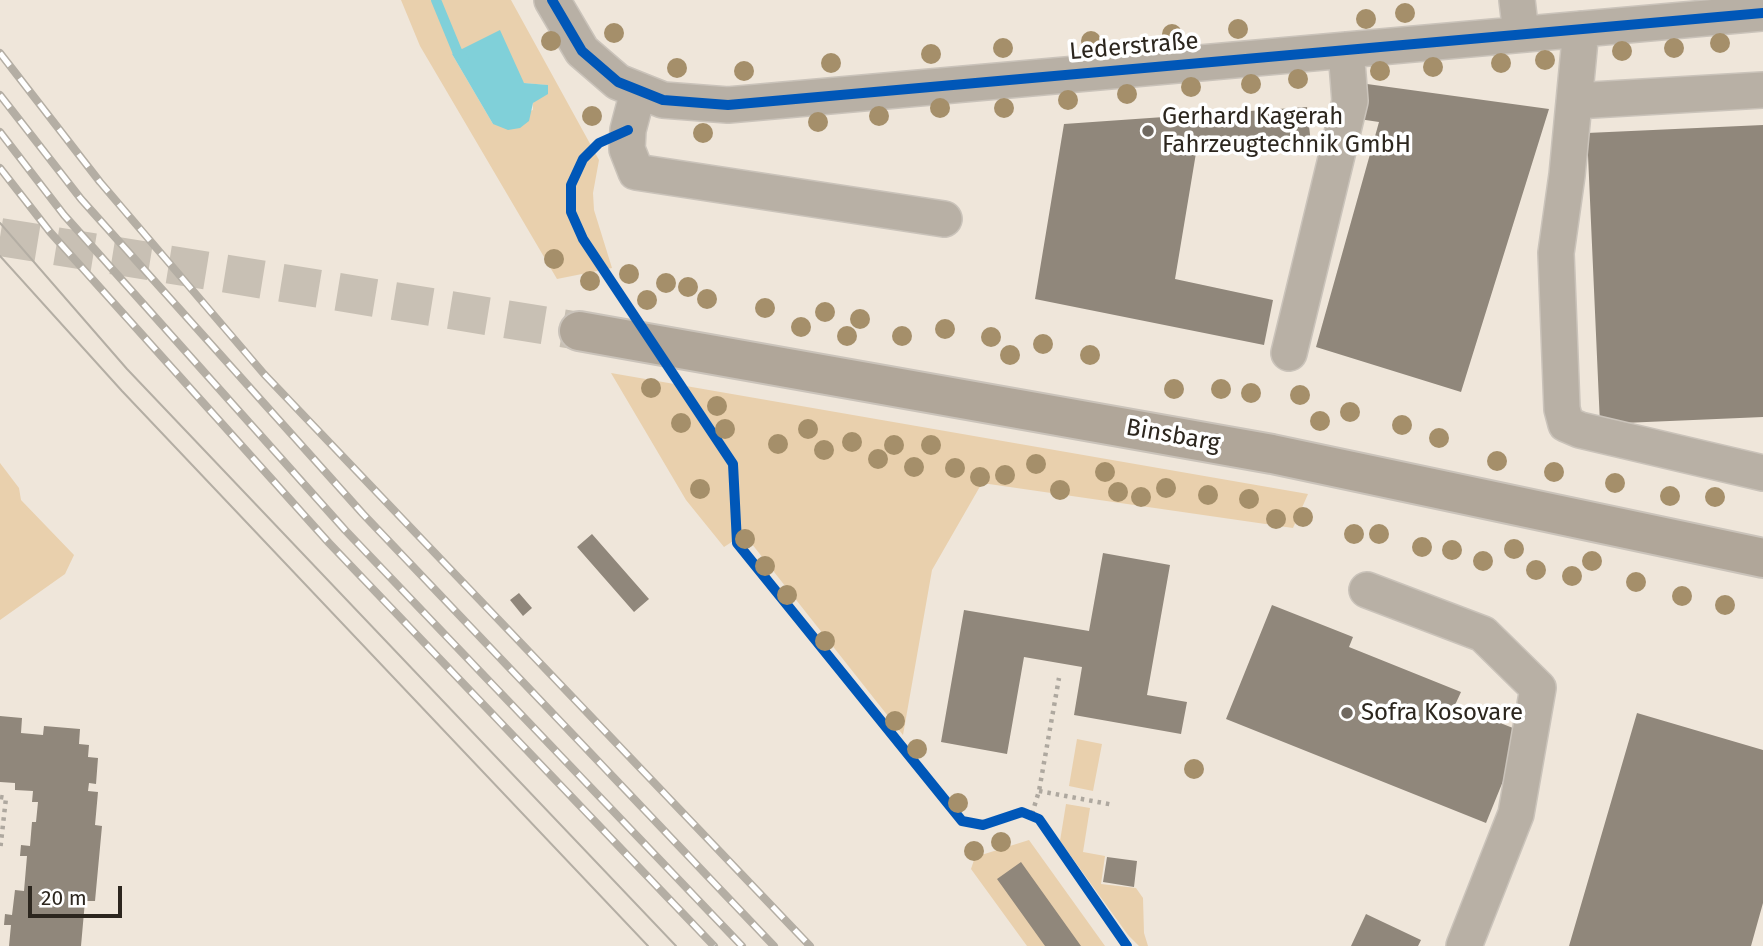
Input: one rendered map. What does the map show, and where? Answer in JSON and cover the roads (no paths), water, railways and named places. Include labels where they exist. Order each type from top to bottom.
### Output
[{"type":"main road","name":"Binsbarg","points":[[579,331],[1272,454],[1763,558]]},
{"type":"street","name":"Lederstraße","points":[[552,0],[582,51],[601,70],[638,92],[663,100],[728,104],[1521,34],[1596,18],[1763,13]]},
{"type":"street","points":[[1517,0],[1521,34]]},
{"type":"street","points":[[1596,18],[1575,101],[1556,253],[1562,409],[1566,424],[1580,430],[1763,473]]},
{"type":"street","points":[[1289,353],[1350,100],[1346,50]]},
{"type":"street","points":[[1575,101],[1763,90]]},
{"type":"street","points":[[638,92],[628,130],[627,149],[636,172],[944,219]]},
{"type":"street","points":[[1367,590],[1483,634],[1538,688],[1516,814],[1464,946]]},
{"type":"water","points":[[500,30],[524,83],[548,85],[548,94],[533,103],[529,121],[520,128],[508,130],[493,124],[452,54]]},
{"type":"waterway","points":[[436,0],[457,51],[464,59]]},
{"type":"tunnel","points":[[0,237],[579,331]]},
{"type":"tram line","points":[[0,223],[127,369],[676,946]]},
{"type":"tram line","points":[[0,256],[122,391],[648,946]]},
{"type":"railway","points":[[0,53],[100,182],[264,374],[810,946]]},
{"type":"railway","points":[[0,95],[81,199],[363,514],[774,946]]},
{"type":"railway","points":[[0,132],[64,215],[345,530],[742,946]]},
{"type":"railway","points":[[0,168],[50,232],[329,543],[714,946]]},
{"type":"place","name":"Gerhard Kagerah Fahrzeugtechnik GmbH","points":[[1148,131]]},
{"type":"place","name":"Sofra Kosovare","points":[[1347,713]]}]
